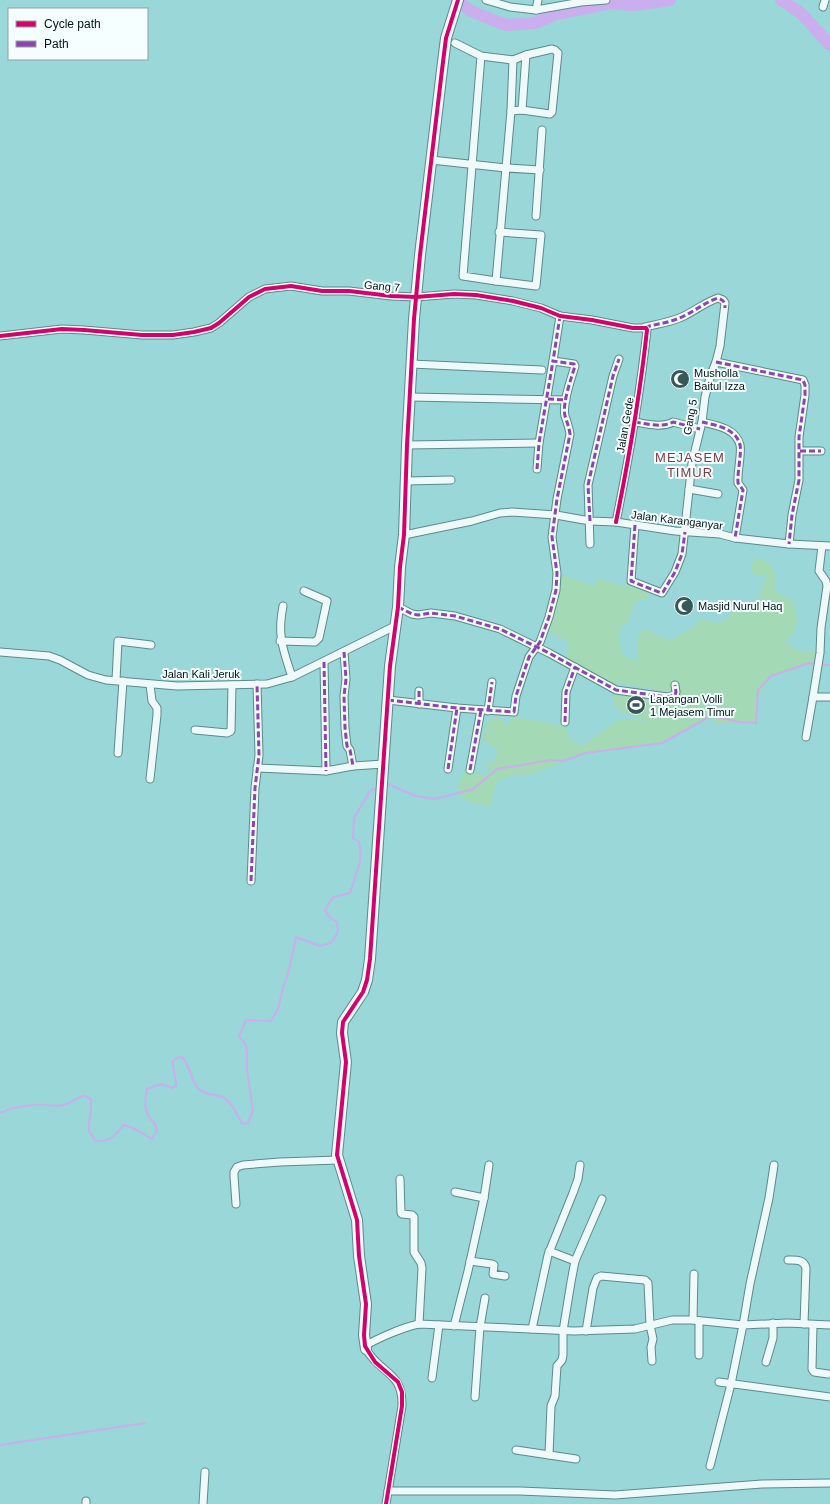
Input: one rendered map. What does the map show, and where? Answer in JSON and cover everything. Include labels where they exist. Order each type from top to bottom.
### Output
[{"type":"street","points":[[386,1504],[402,1406],[402,1392],[398,1382],[375,1362],[366,1348],[364,1335],[366,1304],[359,1256],[358,1220],[338,1160],[337,1147],[346,1062],[342,1027],[345,1018],[361,996],[367,980],[383,781],[392,640],[397,615],[404,535],[411,364],[416,297],[446,38],[458,0]]},
{"type":"street","points":[[486,0],[510,7],[536,10],[581,1],[606,0]]},
{"type":"street","points":[[536,10],[538,0]]},
{"type":"street","points":[[455,43],[480,56],[514,60],[526,55],[552,49],[555,50],[558,54],[552,112],[550,114],[522,110],[511,111]]},
{"type":"street","points":[[522,110],[526,55]]},
{"type":"street","points":[[480,56],[463,276],[536,286],[542,235],[499,232]]},
{"type":"street","points":[[496,281],[514,60]]},
{"type":"street","points":[[536,216],[542,130]]},
{"type":"street","points":[[431,160],[540,170]]},
{"type":"street","name":"Gang 7","points":[[0,336],[62,329],[142,335],[173,335],[194,332],[211,328],[219,323],[249,297],[265,290],[291,286],[322,291],[350,291],[376,295],[416,297],[454,294],[476,295],[513,301],[542,308],[560,316],[646,329],[684,316],[710,300],[718,298],[723,300],[725,308]]},
{"type":"street","name":"Gang 5","points":[[635,525],[631,581],[661,593],[663,592],[682,554],[686,532],[692,463],[701,425],[704,397],[716,362],[725,308]]},
{"type":"street","points":[[536,469],[536,443],[548,399],[560,316]]},
{"type":"street","name":"Jalan Gede","points":[[616,522],[635,422],[646,329]]},
{"type":"street","points":[[590,544],[588,485],[611,383],[620,359]]},
{"type":"street","points":[[388,700],[484,711],[514,712],[516,696],[529,657],[540,642],[546,628],[556,590],[557,573],[552,537],[570,434],[565,415],[566,400],[574,365],[553,361]]},
{"type":"street","points":[[716,362],[803,380],[805,385],[805,395],[799,437],[799,480],[792,515],[789,544]]},
{"type":"street","points":[[411,364],[542,370]]},
{"type":"street","points":[[410,397],[566,400]]},
{"type":"street","points":[[635,422],[653,425],[669,424],[672,422],[701,425],[731,431],[740,446],[738,482],[744,490],[735,538]]},
{"type":"street","points":[[407,445],[536,443]]},
{"type":"street","points":[[800,451],[821,451]]},
{"type":"street","points":[[406,480],[451,480]]},
{"type":"street","points":[[690,489],[718,494]]},
{"type":"street","name":"Jalan Karanganyar","points":[[404,535],[472,521],[500,513],[512,512],[556,514],[590,521],[616,522],[686,532],[720,534],[735,538],[789,544],[826,546]]},
{"type":"street","points":[[806,737],[820,653],[821,628],[827,586],[826,581],[819,571],[826,546]]},
{"type":"street","points":[[280,641],[315,642],[320,638],[327,601],[304,591]]},
{"type":"street","points":[[283,606],[279,626],[280,641],[292,677]]},
{"type":"street","points":[[397,615],[418,615],[431,613],[455,616],[500,630],[618,690],[667,697],[675,695],[675,685]]},
{"type":"street","name":"Jalan Kali Jeruk","points":[[0,652],[49,656],[60,660],[88,675],[106,680],[150,685],[177,686],[274,683],[292,677],[344,652],[397,615]]},
{"type":"street","points":[[118,753],[118,641],[151,645]]},
{"type":"street","points":[[344,652],[346,679],[344,696],[345,728],[347,746],[350,750],[353,766]]},
{"type":"street","points":[[324,662],[326,771]]},
{"type":"street","points":[[565,722],[566,692],[575,667]]},
{"type":"street","points":[[470,770],[492,682]]},
{"type":"street","points":[[251,881],[259,755],[257,684]]},
{"type":"street","points":[[150,685],[152,701],[157,708],[150,779]]},
{"type":"street","points":[[194,730],[227,733],[231,731],[232,685]]},
{"type":"street","points":[[419,691],[419,704]]},
{"type":"street","points":[[813,697],[830,697]]},
{"type":"street","points":[[448,770],[457,708]]},
{"type":"street","points":[[257,768],[326,771],[353,766],[384,764]]},
{"type":"street","points":[[236,1204],[234,1172],[240,1166],[338,1160]]},
{"type":"street","points":[[454,1326],[484,1198],[489,1165]]},
{"type":"street","points":[[532,1329],[549,1251],[573,1193],[578,1179],[580,1165]]},
{"type":"street","points":[[710,1466],[731,1384],[750,1284],[769,1198],[774,1165]]},
{"type":"street","points":[[400,1179],[401,1212],[402,1214],[414,1217],[414,1252],[421,1263],[422,1268],[419,1324]]},
{"type":"street","points":[[455,1192],[484,1198]]},
{"type":"street","points":[[549,1455],[551,1406],[555,1396],[557,1366],[564,1355],[563,1331],[571,1282],[576,1261],[602,1199]]},
{"type":"street","points":[[549,1251],[576,1261]]},
{"type":"street","points":[[788,1260],[802,1261],[806,1268],[804,1324]]},
{"type":"street","points":[[470,1261],[492,1264],[494,1265],[493,1274],[504,1276]]},
{"type":"street","points":[[694,1274],[699,1354]]},
{"type":"street","points":[[586,1331],[593,1288],[599,1276],[642,1279],[647,1281],[650,1325],[653,1338],[651,1347],[652,1361]]},
{"type":"street","points":[[475,1397],[480,1327],[485,1298]]},
{"type":"street","points":[[366,1348],[372,1341],[410,1325],[419,1324],[563,1331],[635,1329],[672,1320],[743,1325],[773,1323],[830,1326]]},
{"type":"street","points":[[766,1362],[773,1338],[773,1323]]},
{"type":"street","points":[[432,1378],[439,1325]]},
{"type":"street","points":[[814,1325],[812,1370],[814,1372],[828,1374]]},
{"type":"street","points":[[719,1382],[830,1397]]},
{"type":"street","points":[[516,1450],[576,1458]]},
{"type":"street","points":[[203,1504],[205,1472]]},
{"type":"street","points":[[388,1491],[520,1491],[608,1495],[762,1484],[830,1483]]},
{"type":"green space","points":[[756,558],[770,563],[776,576],[776,592],[792,600],[798,620],[793,635],[784,640],[797,651],[818,651],[817,661],[771,676],[758,697],[756,723],[717,724],[711,717],[662,743],[580,755],[546,769],[525,775],[511,776],[497,781],[491,806],[470,802],[462,796],[457,785],[465,771],[490,775],[486,762],[495,762],[498,750],[483,740],[486,724],[496,716],[508,726],[511,718],[530,719],[565,727],[572,740],[582,746],[619,719],[648,721],[621,712],[615,707],[612,698],[619,687],[651,692],[655,699],[651,688],[609,682],[607,690],[593,682],[593,675],[566,660],[569,643],[542,627],[554,575],[566,576],[594,586],[597,579],[632,588],[647,587],[649,598],[635,602],[628,622],[621,627],[619,643],[623,655],[638,662],[637,648],[639,631],[649,630],[670,641],[693,627],[701,619],[717,623],[727,620],[732,611],[744,613],[752,601],[759,598],[766,576],[754,576],[750,566]]},
{"type":"waterway","points":[[456,0],[471,11],[507,25],[535,23],[556,14],[611,3],[633,5],[670,0]]},
{"type":"waterway","points":[[781,0],[801,13],[830,45]]},
{"type":"waterway","points":[[385,785],[388,784],[416,796],[435,799],[473,789],[497,769],[551,760],[564,761],[585,753],[662,743],[711,716],[740,722],[756,723],[758,690],[771,676],[809,663],[813,664]]},
{"type":"waterway","points":[[824,665],[830,665]]},
{"type":"waterway","points":[[0,1113],[16,1107],[44,1105],[61,1106],[85,1096],[91,1099],[89,1131],[95,1140],[108,1140],[124,1125],[135,1129],[152,1139],[157,1131],[155,1124],[146,1111],[145,1100],[147,1089],[161,1084],[173,1088],[176,1085],[173,1061],[182,1057],[187,1065],[193,1081],[198,1088],[201,1091],[221,1096],[227,1100],[242,1124],[248,1123],[253,1111],[247,1070],[246,1045],[239,1036],[246,1020],[271,1021],[278,1009],[289,970],[296,937],[320,946],[331,943],[338,932],[337,922],[329,917],[325,910],[333,897],[350,893],[360,862],[359,842],[353,838],[354,818],[370,791],[377,788]]},
{"type":"waterway","points":[[0,1445],[145,1423]]},
{"type":"marked path","points":[[645,327],[665,323],[679,318],[718,298],[723,301],[725,308]]},
{"type":"marked path","points":[[388,700],[457,708],[514,712],[516,696],[529,657],[540,642],[549,617],[556,590],[557,573],[552,537],[557,499],[570,434],[564,411],[567,391],[575,366],[574,364],[553,361],[560,316],[563,316]]},
{"type":"marked path","points":[[590,521],[588,485],[613,376],[619,359]]},
{"type":"marked path","points":[[537,469],[539,443],[553,361]]},
{"type":"marked path","points":[[716,362],[803,380],[805,385],[805,395],[799,437],[799,480],[792,515],[789,544]]},
{"type":"marked path","points":[[548,399],[566,400]]},
{"type":"marked path","points":[[635,422],[659,425],[673,422],[700,429]]},
{"type":"marked path","points":[[702,422],[719,426],[730,431],[738,439],[740,445],[738,483],[743,490],[735,538]]},
{"type":"marked path","points":[[800,451],[821,451]]},
{"type":"marked path","points":[[635,525],[631,581],[661,593],[675,572],[682,554],[685,532]]},
{"type":"marked path","points":[[398,607],[412,614],[418,615],[431,613],[455,616],[500,629],[549,653],[616,690],[667,697],[675,695],[675,685]]},
{"type":"marked path","points":[[344,652],[346,679],[344,696],[345,728],[347,746],[350,750],[353,766]]},
{"type":"marked path","points":[[324,662],[326,771]]},
{"type":"marked path","points":[[565,722],[566,692],[575,667]]},
{"type":"marked path","points":[[488,711],[492,682]]},
{"type":"marked path","points":[[251,881],[255,788],[259,755],[257,684]]},
{"type":"marked path","points":[[419,691],[419,704]]},
{"type":"marked path","points":[[448,769],[457,708]]},
{"type":"marked path","points":[[470,770],[481,710]]},
{"type":"cycle path","points":[[386,1504],[402,1406],[402,1392],[398,1382],[375,1362],[365,1346],[364,1335],[366,1304],[359,1256],[357,1220],[337,1155],[346,1062],[342,1033],[343,1022],[363,992],[367,980],[370,959],[390,666],[398,607],[400,567],[404,535],[414,319],[420,255],[446,38],[458,0]]},
{"type":"cycle path","points":[[0,336],[62,329],[142,335],[173,335],[194,332],[211,328],[249,297],[265,289],[291,286],[322,291],[349,291],[391,296],[416,297],[454,294],[476,295],[513,301],[541,308],[560,316],[592,320],[633,328],[646,328],[647,330],[638,402],[616,522]]},
{"type":"place","name":"Musholla Baitul Izza","points":[[680,379]]},
{"type":"place","name":"Masjid Nurul Haq","points":[[684,606]]},
{"type":"place","name":"Lapangan Volli 1 Mejasem Timur","points":[[636,705]]},
{"type":"district","name":"MEJASEM TIMUR","points":[[690,464]]}]
